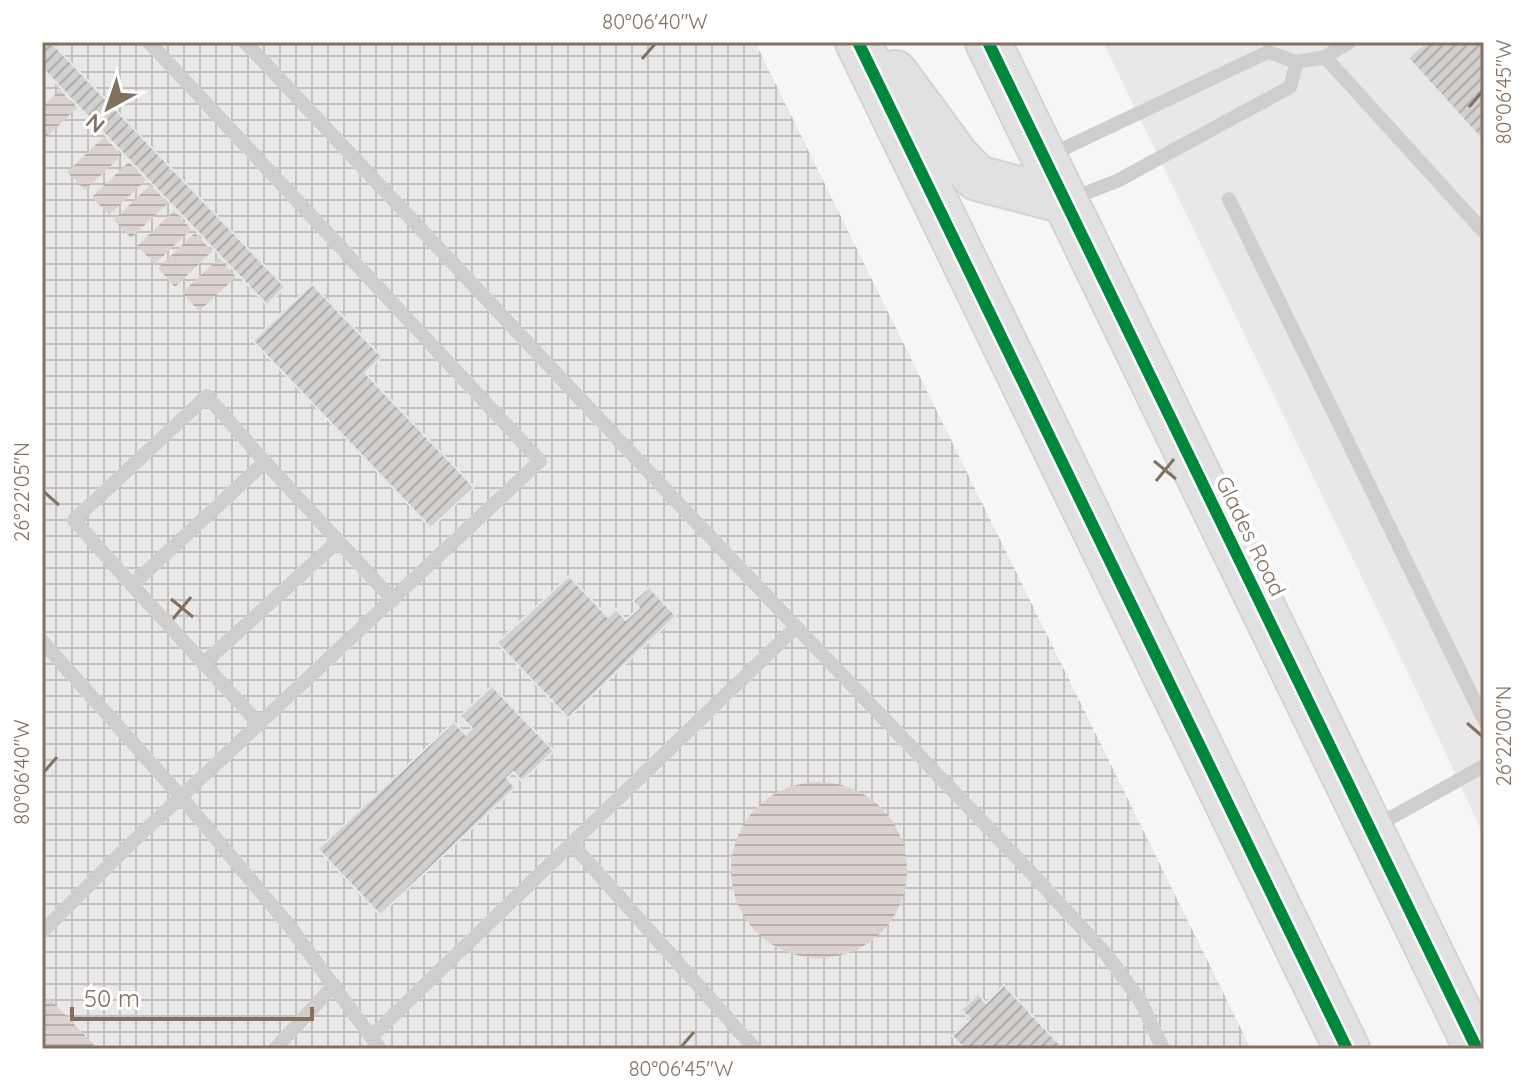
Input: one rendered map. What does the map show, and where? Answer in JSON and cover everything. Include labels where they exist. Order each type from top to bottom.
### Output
[{"type":"main road","points":[[858,42],[1347,1049]]},
{"type":"main road","points":[[872,42],[957,157],[977,178],[1065,201]]},
{"type":"main road","name":"Glades Road","points":[[988,42],[1477,1049]]},
{"type":"lane","points":[[42,932],[123,851],[540,461],[149,42]]},
{"type":"lane","points":[[245,42],[1106,954],[1140,1000],[1163,1049]]},
{"type":"lane","points":[[1279,42],[1297,62]]},
{"type":"lane","points":[[1044,157],[1268,52],[1297,62],[1325,57],[1349,42]]},
{"type":"lane","points":[[1325,57],[1484,232]]},
{"type":"lane","points":[[1065,201],[1117,181],[1290,87],[1297,62]]},
{"type":"lane","points":[[1229,199],[1484,720]]},
{"type":"lane","points":[[260,725],[74,520],[207,396],[393,600]]},
{"type":"lane","points":[[132,585],[265,462]]},
{"type":"lane","points":[[203,664],[338,541]]},
{"type":"lane","points":[[42,641],[182,798],[291,928],[376,1042],[572,844],[796,627]]},
{"type":"lane","points":[[1371,828],[1484,766]]},
{"type":"lane","points":[[572,844],[755,1049]]},
{"type":"lane","points":[[275,1049],[334,985]]},
{"type":"shaded area","points":[[42,42],[755,42],[1251,1049],[42,1049]]},
{"type":"shaded area","points":[[1103,42],[1484,42],[1484,836],[1423,704]]},
{"type":"shaded area","points":[[60,90],[77,108],[42,141],[42,107]]},
{"type":"shaded area","points":[[104,137],[122,155],[85,190],[67,172]]},
{"type":"shaded area","points":[[129,162],[146,180],[109,215],[92,197]]},
{"type":"shaded area","points":[[150,185],[168,203],[131,238],[114,220]]},
{"type":"shaded area","points":[[174,211],[191,229],[155,264],[137,246]]},
{"type":"shaded area","points":[[195,233],[212,251],[175,287],[158,268]]},
{"type":"shaded area","points":[[219,258],[236,277],[199,311],[182,293]]},
{"type":"shaded area","points":[[819,782],[853,788],[882,807],[901,836],[907,870],[901,904],[882,933],[853,952],[819,958],[785,952],[756,933],[737,904],[731,870],[737,836],[756,807],[785,788]]},
{"type":"shaded area","points":[[49,998],[98,1049],[42,1049],[42,1004]]},
{"type":"building","points":[[42,42],[51,42],[285,287],[267,305],[42,68]]},
{"type":"building","points":[[1427,42],[1484,42],[1484,142],[1408,58]]},
{"type":"building","points":[[312,284],[382,357],[365,373],[474,487],[431,528],[253,341]]},
{"type":"building","points":[[569,576],[608,617],[616,609],[626,620],[639,608],[633,601],[649,587],[676,616],[568,718],[497,643]]},
{"type":"building","points":[[492,686],[554,751],[522,781],[513,772],[507,778],[515,788],[380,915],[318,849],[454,722],[466,735],[472,728],[460,716]]},
{"type":"building","points":[[1004,985],[1064,1049],[965,1049],[952,1036],[970,1019],[961,1010],[978,994],[986,1003]]},
{"type":"cycle path","points":[[858,42],[1347,1049]]},
{"type":"cycle path","points":[[988,42],[1477,1049]]}]
